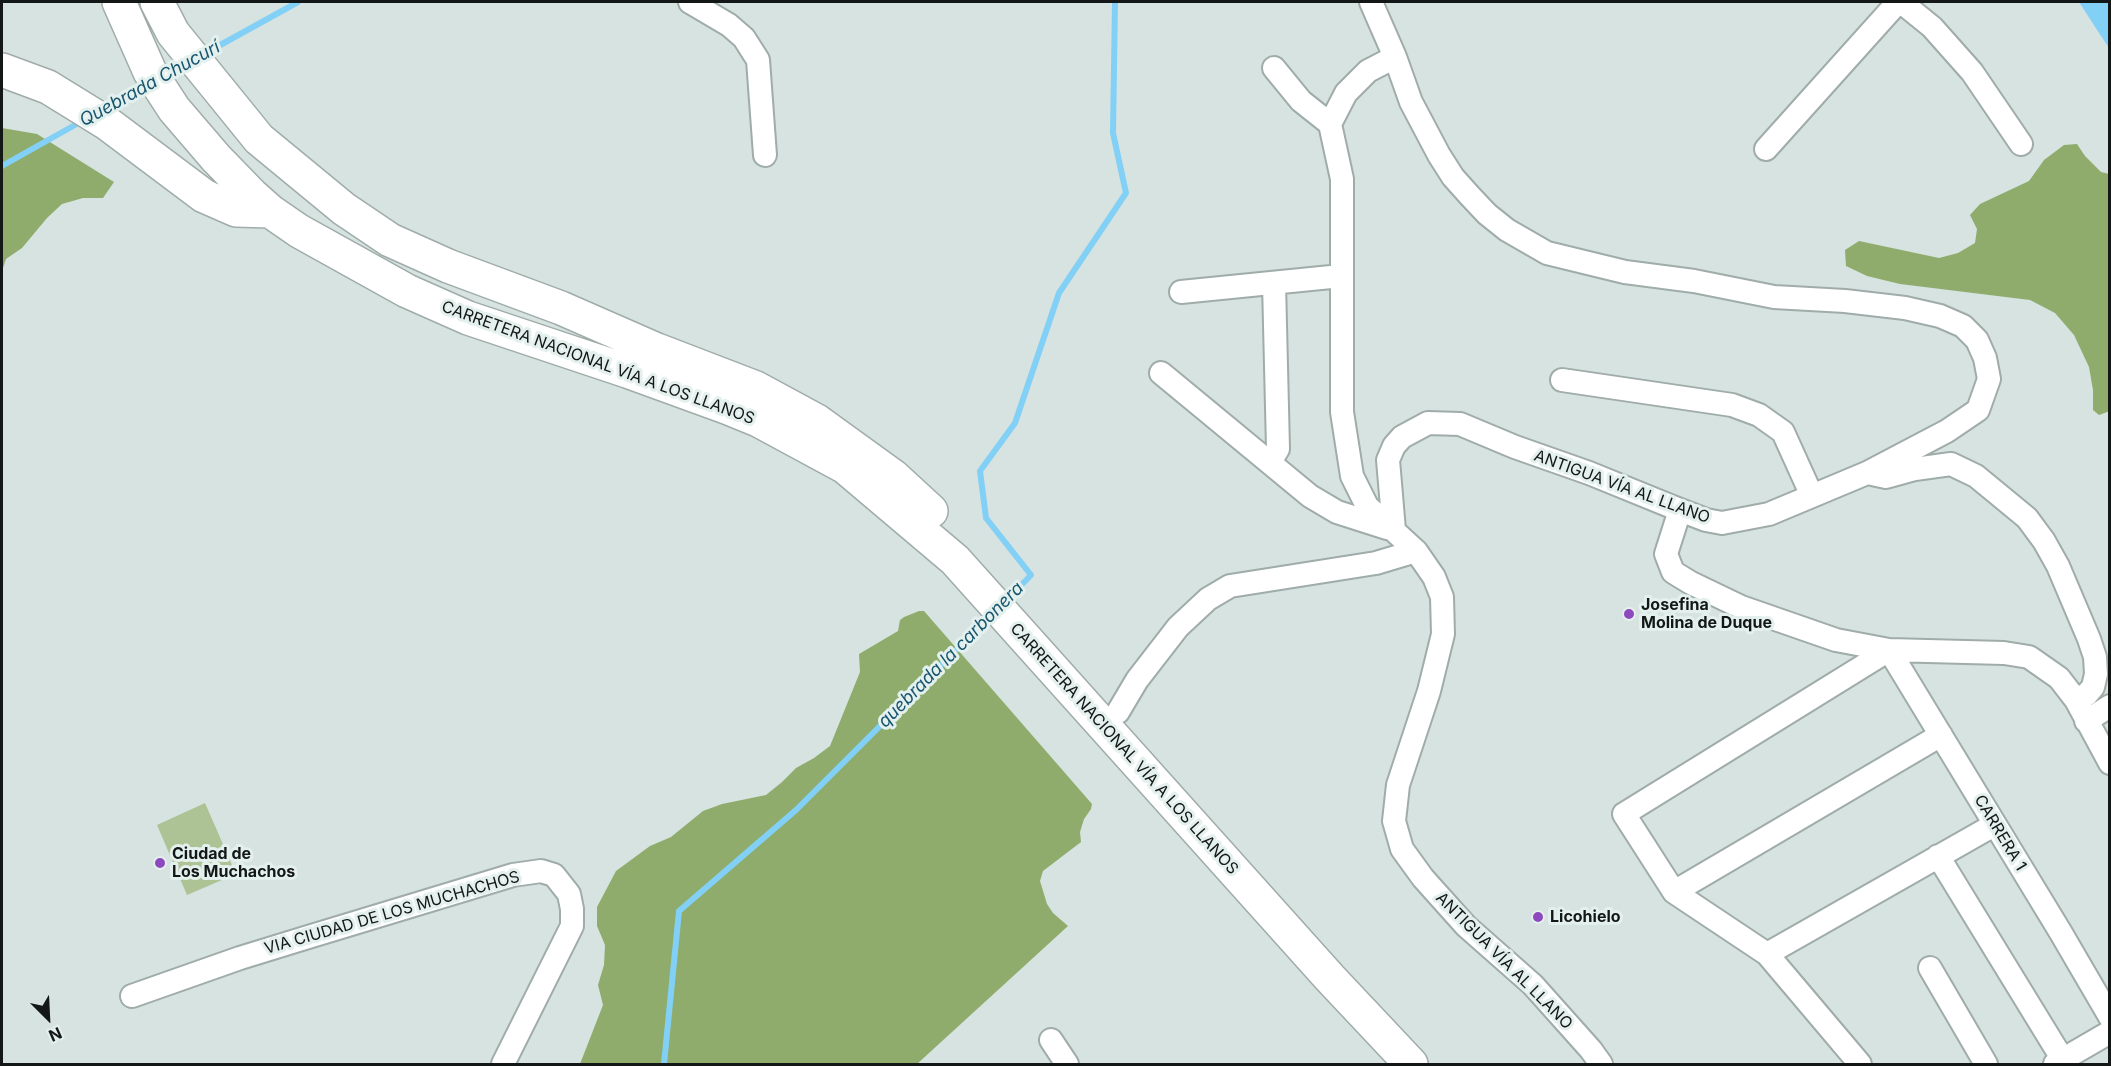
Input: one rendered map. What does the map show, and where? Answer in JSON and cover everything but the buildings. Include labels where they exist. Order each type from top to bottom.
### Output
[{"type":"highway","name":"CARRETERA NACIONAL VÍA A LOS LLANOS","points":[[119,2],[150,72],[174,110],[216,158],[270,211],[298,231],[407,291],[468,318],[726,407],[758,420],[845,467],[955,560],[1330,978],[1412,1065]]},
{"type":"highway","name":"CARRETERA NACIONAL VÍA A LOS LLANOS","points":[[157,2],[173,33],[259,139],[344,209],[390,240],[448,266],[561,308],[657,350],[756,388],[817,421],[893,476],[923,503],[1012,596],[1435,1065]]},
{"type":"highway","points":[[2,70],[48,87],[108,124],[204,196],[236,210],[270,211]]},
{"type":"street","points":[[690,2],[729,25],[744,38],[758,60],[765,156]]},
{"type":"street","name":"ANTIGUA VÍA AL LLANO","points":[[1371,2],[1395,57],[1411,102],[1453,177],[1487,214],[1507,230],[1547,253],[1625,272],[1694,281],[1774,297],[1845,301],[1905,308],[1940,316],[1963,326],[1977,340],[1985,358],[1989,378],[1978,410],[1947,431],[1868,473],[1769,514],[1722,523],[1706,520],[1460,424],[1428,423],[1402,437],[1394,446],[1388,460],[1394,530],[1416,551],[1434,577],[1442,597],[1443,634],[1429,691],[1398,785],[1394,821],[1402,849],[1423,878],[1466,926],[1533,985],[1591,1050],[1601,1065]]},
{"type":"street","points":[[1766,149],[1899,2],[1932,27],[1972,72],[2020,144]]},
{"type":"street","points":[[1394,530],[1367,506],[1352,477],[1342,412],[1342,179],[1330,124],[1346,93],[1368,71],[1395,57]]},
{"type":"street","points":[[1274,68],[1300,101],[1330,124]]},
{"type":"street","points":[[1181,292],[1341,276]]},
{"type":"street","points":[[1270,462],[1278,449],[1274,283]]},
{"type":"street","points":[[1161,373],[1310,496],[1337,512],[1394,530]]},
{"type":"street","points":[[1562,380],[1732,405],[1759,415],[1783,432],[1812,496]]},
{"type":"street","points":[[1868,473],[1886,477],[1915,469],[1951,464],[1976,476],[2027,518],[2044,541],[2058,566],[2095,657],[2096,674],[2093,687],[2087,694],[2076,700]]},
{"type":"street","points":[[1680,510],[1666,554],[1673,572],[1691,583],[1741,607],[1836,640],[1889,650],[2004,653],[2029,657],[2059,678],[2076,700],[2109,763]]},
{"type":"street","points":[[1118,712],[1137,680],[1178,627],[1208,599],[1230,586],[1376,563],[1416,551]]},
{"type":"street","points":[[1860,1065],[1767,954],[1674,892],[1624,814],[1889,650]]},
{"type":"street","name":"CARRERA 1","points":[[1889,650],[2061,933],[2109,1017]]},
{"type":"street","points":[[2086,721],[2109,706]]},
{"type":"street","points":[[1674,892],[1941,735]]},
{"type":"street","points":[[1767,954],[1994,825]]},
{"type":"street","points":[[1938,856],[2059,1062],[2109,1032]]},
{"type":"street","name":"VIA CIUDAD DE LOS MUCHACHOS","points":[[132,996],[272,948],[513,875],[541,870],[554,875],[569,894],[573,909],[572,926],[503,1065]]},
{"type":"street","points":[[1930,968],[1986,1065]]},
{"type":"street","points":[[1051,1040],[1067,1065]]},
{"type":"green space","points":[[2,128],[37,134],[114,182],[103,198],[83,198],[62,204],[22,248],[6,259],[2,271]]},
{"type":"green space","points":[[2077,144],[2101,172],[2109,174],[2110,411],[2099,415],[2093,410],[2093,390],[2089,367],[2074,335],[2055,313],[2030,300],[1900,284],[1867,276],[1846,266],[1845,250],[1859,241],[1939,258],[1958,253],[1975,243],[1977,229],[1970,215],[1980,204],[2029,181],[2044,160],[2064,145]]},
{"type":"green space","points":[[924,611],[1092,804],[1080,832],[1081,842],[1043,871],[1040,881],[1047,904],[1053,913],[1068,926],[917,1064],[580,1064],[603,1005],[598,985],[604,965],[605,945],[597,926],[597,907],[616,871],[650,846],[671,837],[703,811],[722,804],[766,795],[796,768],[830,746],[860,672],[859,654],[898,631],[900,620]]},
{"type":"green space","points":[[205,803],[236,874],[187,895],[157,825]]},
{"type":"water","points":[[2079,2],[2109,2],[2109,48],[2099,33]]},
{"type":"waterway","name":"Quebrada Chucurí","points":[[204,54],[298,2]]},
{"type":"waterway","name":"quebrada la carbonera","points":[[1005,602],[1031,575],[986,518],[980,471],[1015,423],[1059,293],[1126,193],[1113,133],[1115,2]]},
{"type":"waterway","name":"Quebrada Chucurí","points":[[165,76],[185,64]]},
{"type":"waterway","name":"Quebrada Chucurí","points":[[104,109],[148,85]]},
{"type":"waterway","name":"Quebrada Chucurí","points":[[2,166],[82,121]]},
{"type":"waterway","name":"quebrada la carbonera","points":[[664,1064],[679,911],[796,810],[991,615]]},
{"type":"place","name":"Josefina Molina de Duque","points":[[1629,614]]},
{"type":"place","name":"Ciudad de Los Muchachos","points":[[160,863]]},
{"type":"place","name":"Licohielo","points":[[1538,917]]}]
